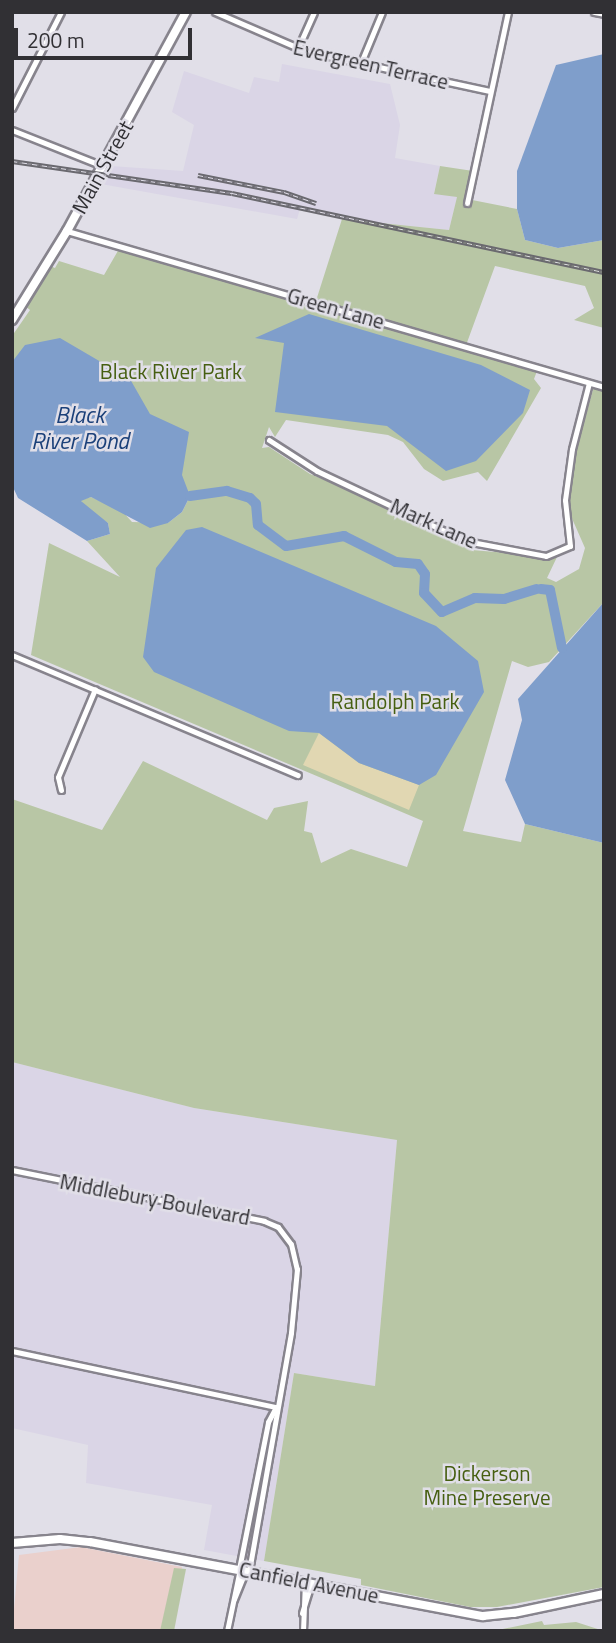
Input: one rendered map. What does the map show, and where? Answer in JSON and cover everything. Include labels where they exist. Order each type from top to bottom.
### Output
[{"type":"street","points":[[12,108],[61,12]]},
{"type":"street","name":"Main Street","points":[[12,320],[67,231],[186,12]]},
{"type":"street","name":"Evergreen Terrace","points":[[215,12],[298,48],[360,65],[490,91]]},
{"type":"street","points":[[298,48],[314,12]]},
{"type":"street","points":[[360,65],[382,12]]},
{"type":"street","points":[[467,203],[508,12]]},
{"type":"street","points":[[594,12],[604,14]]},
{"type":"street","points":[[12,130],[103,166]]},
{"type":"street","name":"Green Lane","points":[[67,231],[604,387]]},
{"type":"street","name":"Mark Lane","points":[[269,440],[317,471],[466,541],[546,556],[570,546],[565,500],[572,449],[590,383]]},
{"type":"street","points":[[12,655],[298,775]]},
{"type":"street","points":[[61,790],[58,777],[95,689]]},
{"type":"street","name":"Middlebury Boulevard","points":[[12,1170],[264,1220],[278,1227],[293,1249],[297,1269],[291,1333],[276,1407],[276,1429],[243,1569]]},
{"type":"street","points":[[12,1350],[276,1407]]},
{"type":"street","name":"Middlebury Boulevard","points":[[243,1569],[268,1422],[276,1407]]},
{"type":"street","name":"Canfield Avenue","points":[[12,1544],[79,1540],[483,1616],[604,1594]]},
{"type":"street","points":[[228,1631],[243,1569]]},
{"type":"street","points":[[303,1631],[302,1613],[308,1581]]},
{"type":"shaded area","points":[[282,64],[390,84],[400,125],[395,158],[440,166],[434,193],[457,197],[449,230],[342,219],[300,209],[297,219],[101,184],[111,166],[183,171],[194,125],[172,112],[184,71],[249,93],[254,77],[279,82]]},
{"type":"shaded area","points":[[12,1062],[194,1108],[397,1140],[375,1386],[294,1373],[264,1561],[204,1550],[212,1505],[86,1483],[88,1445],[12,1428]]},
{"type":"shaded area","points":[[81,1547],[182,1567],[169,1631],[12,1631],[19,1555]]},
{"type":"green space","points":[[440,166],[473,171],[467,199],[517,209],[525,240],[558,248],[604,240],[604,328],[574,320],[594,308],[585,286],[495,266],[465,348],[537,371],[534,379],[541,388],[487,481],[478,472],[443,481],[424,469],[403,442],[388,435],[286,420],[275,437],[269,427],[262,448],[269,447],[310,474],[407,513],[472,550],[557,557],[547,578],[556,582],[579,569],[585,548],[563,498],[594,386],[604,389],[604,602],[549,662],[528,667],[512,661],[463,831],[521,842],[525,824],[604,843],[604,1587],[497,1607],[470,1607],[361,1585],[361,1579],[264,1561],[294,1373],[375,1386],[397,1140],[194,1108],[12,1062],[12,799],[102,830],[143,761],[267,820],[274,808],[308,801],[304,831],[312,833],[321,863],[351,849],[407,867],[423,821],[31,655],[49,543],[120,577],[87,541],[110,534],[108,523],[89,511],[80,500],[91,497],[123,512],[132,522],[168,523],[182,512],[190,496],[12,405],[12,336],[30,310],[25,306],[50,266],[55,268],[59,261],[104,275],[119,249],[315,304],[342,219],[449,230],[457,197],[434,194]]},
{"type":"green space","points":[[174,1568],[186,1569],[174,1631],[160,1631]]},
{"type":"green space","points":[[542,1621],[544,1625],[576,1622],[604,1631],[493,1631]]},
{"type":"sand","points":[[319,733],[359,763],[419,785],[409,810],[303,765]]},
{"type":"water","points":[[604,54],[604,240],[558,248],[525,240],[517,209],[517,171],[556,65]]},
{"type":"water","points":[[309,314],[481,365],[530,390],[523,413],[476,461],[446,471],[387,426],[275,412],[284,343],[255,338]]},
{"type":"water","name":"Black River Pond","points":[[60,338],[130,379],[150,414],[189,432],[182,475],[190,496],[182,512],[168,523],[150,528],[91,497],[81,501],[108,523],[110,534],[87,541],[18,498],[12,485],[12,362],[25,345]]},
{"type":"water","points":[[202,527],[436,626],[478,661],[484,692],[436,775],[419,785],[359,763],[319,733],[289,731],[154,672],[143,657],[156,568],[186,530]]},
{"type":"water","points":[[604,602],[604,843],[525,824],[505,780],[522,720],[518,699]]},
{"type":"waterway","points":[[190,496],[227,491],[250,498],[256,504],[258,525],[286,546],[344,536],[396,562],[418,564],[425,574],[424,593],[442,612],[475,598],[504,599],[537,589]]},
{"type":"waterway","points":[[541,589],[550,590],[562,648]]},
{"type":"railway","points":[[12,161],[232,193],[604,272]]},
{"type":"railway","points":[[198,175],[284,192],[316,203]]},
{"type":"park label","name":"Black River Park","points":[[171,371]]},
{"type":"park label","name":"Randolph Park","points":[[395,701]]},
{"type":"park label","name":"Dickerson Mine Preserve","points":[[487,1485]]}]
